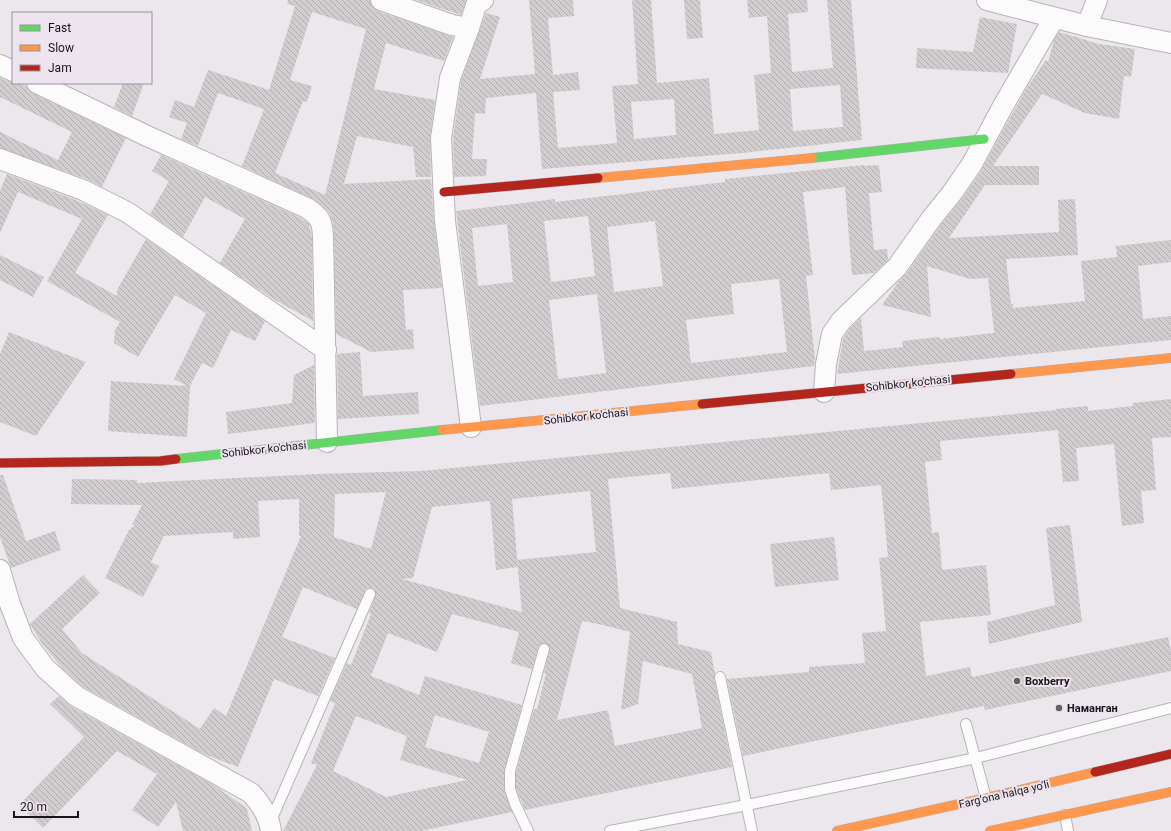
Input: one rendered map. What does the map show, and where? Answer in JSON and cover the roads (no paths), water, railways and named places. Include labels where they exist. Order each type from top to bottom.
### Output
[{"type":"main road","points":[[444,192],[743,165],[984,139]]},
{"type":"main road","name":"Sohibkor ko'chasi","points":[[0,463],[160,461],[472,427],[1171,358]]},
{"type":"main road","name":"Farg‘ona halqa yo‘li","points":[[838,831],[1171,754]]},
{"type":"main road","points":[[990,831],[1171,792]]},
{"type":"street","points":[[381,0],[452,24],[469,28]]},
{"type":"street","points":[[472,427],[445,221],[441,138],[450,78],[476,5],[483,0]]},
{"type":"street","points":[[986,0],[1087,26],[1171,43]]},
{"type":"street","points":[[1087,26],[1097,0]]},
{"type":"street","points":[[824,392],[826,364],[832,334],[841,321],[897,267],[931,219],[952,193],[972,164],[984,139],[1054,18]]},
{"type":"street","points":[[0,65],[12,71]]},
{"type":"street","points":[[39,84],[147,136],[307,208],[318,215],[322,223],[323,236],[327,442]]},
{"type":"street","points":[[0,159],[83,190],[127,212],[326,350]]},
{"type":"street","points":[[0,570],[10,604],[23,638],[45,668],[76,696],[251,794],[261,805],[270,827]]},
{"type":"lane","points":[[270,827],[370,594]]},
{"type":"lane","points":[[528,831],[515,804],[510,789],[510,771],[544,650]]},
{"type":"lane","points":[[720,677],[752,831]]},
{"type":"lane","points":[[610,831],[976,758],[1171,708]]},
{"type":"lane","points":[[966,724],[986,798]]},
{"type":"lane","points":[[1065,815],[1068,831]]},
{"type":"place","name":"Boxberry","points":[[1017,681]]},
{"type":"place","name":"Наманган","points":[[1059,708]]}]
